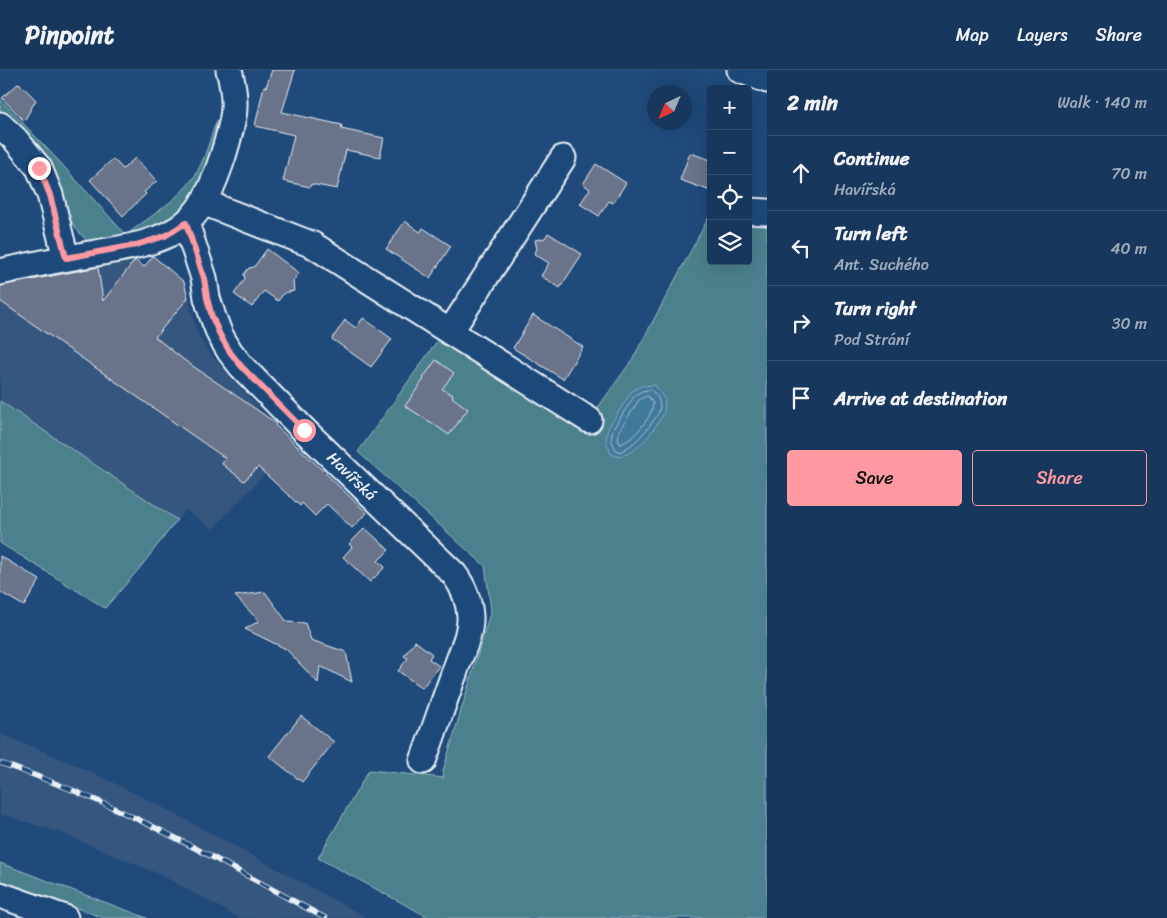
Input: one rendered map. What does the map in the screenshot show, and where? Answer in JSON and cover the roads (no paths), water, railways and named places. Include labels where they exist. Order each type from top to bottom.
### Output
[{"type":"street","points":[[0,272],[136,245],[165,236],[186,223],[204,202],[220,166],[234,116],[234,96],[229,70]]},
{"type":"street","points":[[740,70],[767,80]]},
{"type":"street","points":[[0,125],[15,139],[39,168],[50,195],[66,258]]},
{"type":"street","points":[[450,332],[563,158]]},
{"type":"street","points":[[204,202],[313,246],[590,420]]},
{"type":"street","points":[[752,211],[767,212]]},
{"type":"street","name":"Havířská","points":[[186,223],[204,278],[212,317],[230,352],[242,367],[304,430],[454,574],[466,594],[470,616],[468,632],[423,761]]},
{"type":"street","points":[[0,895],[65,918]]},
{"type":"water","points":[[655,385],[665,400],[664,413],[649,436],[633,451],[620,457],[611,454],[606,440],[608,428],[632,391],[641,386]]},
{"type":"railway","points":[[0,763],[35,775],[120,811],[208,855],[325,918]]}]
